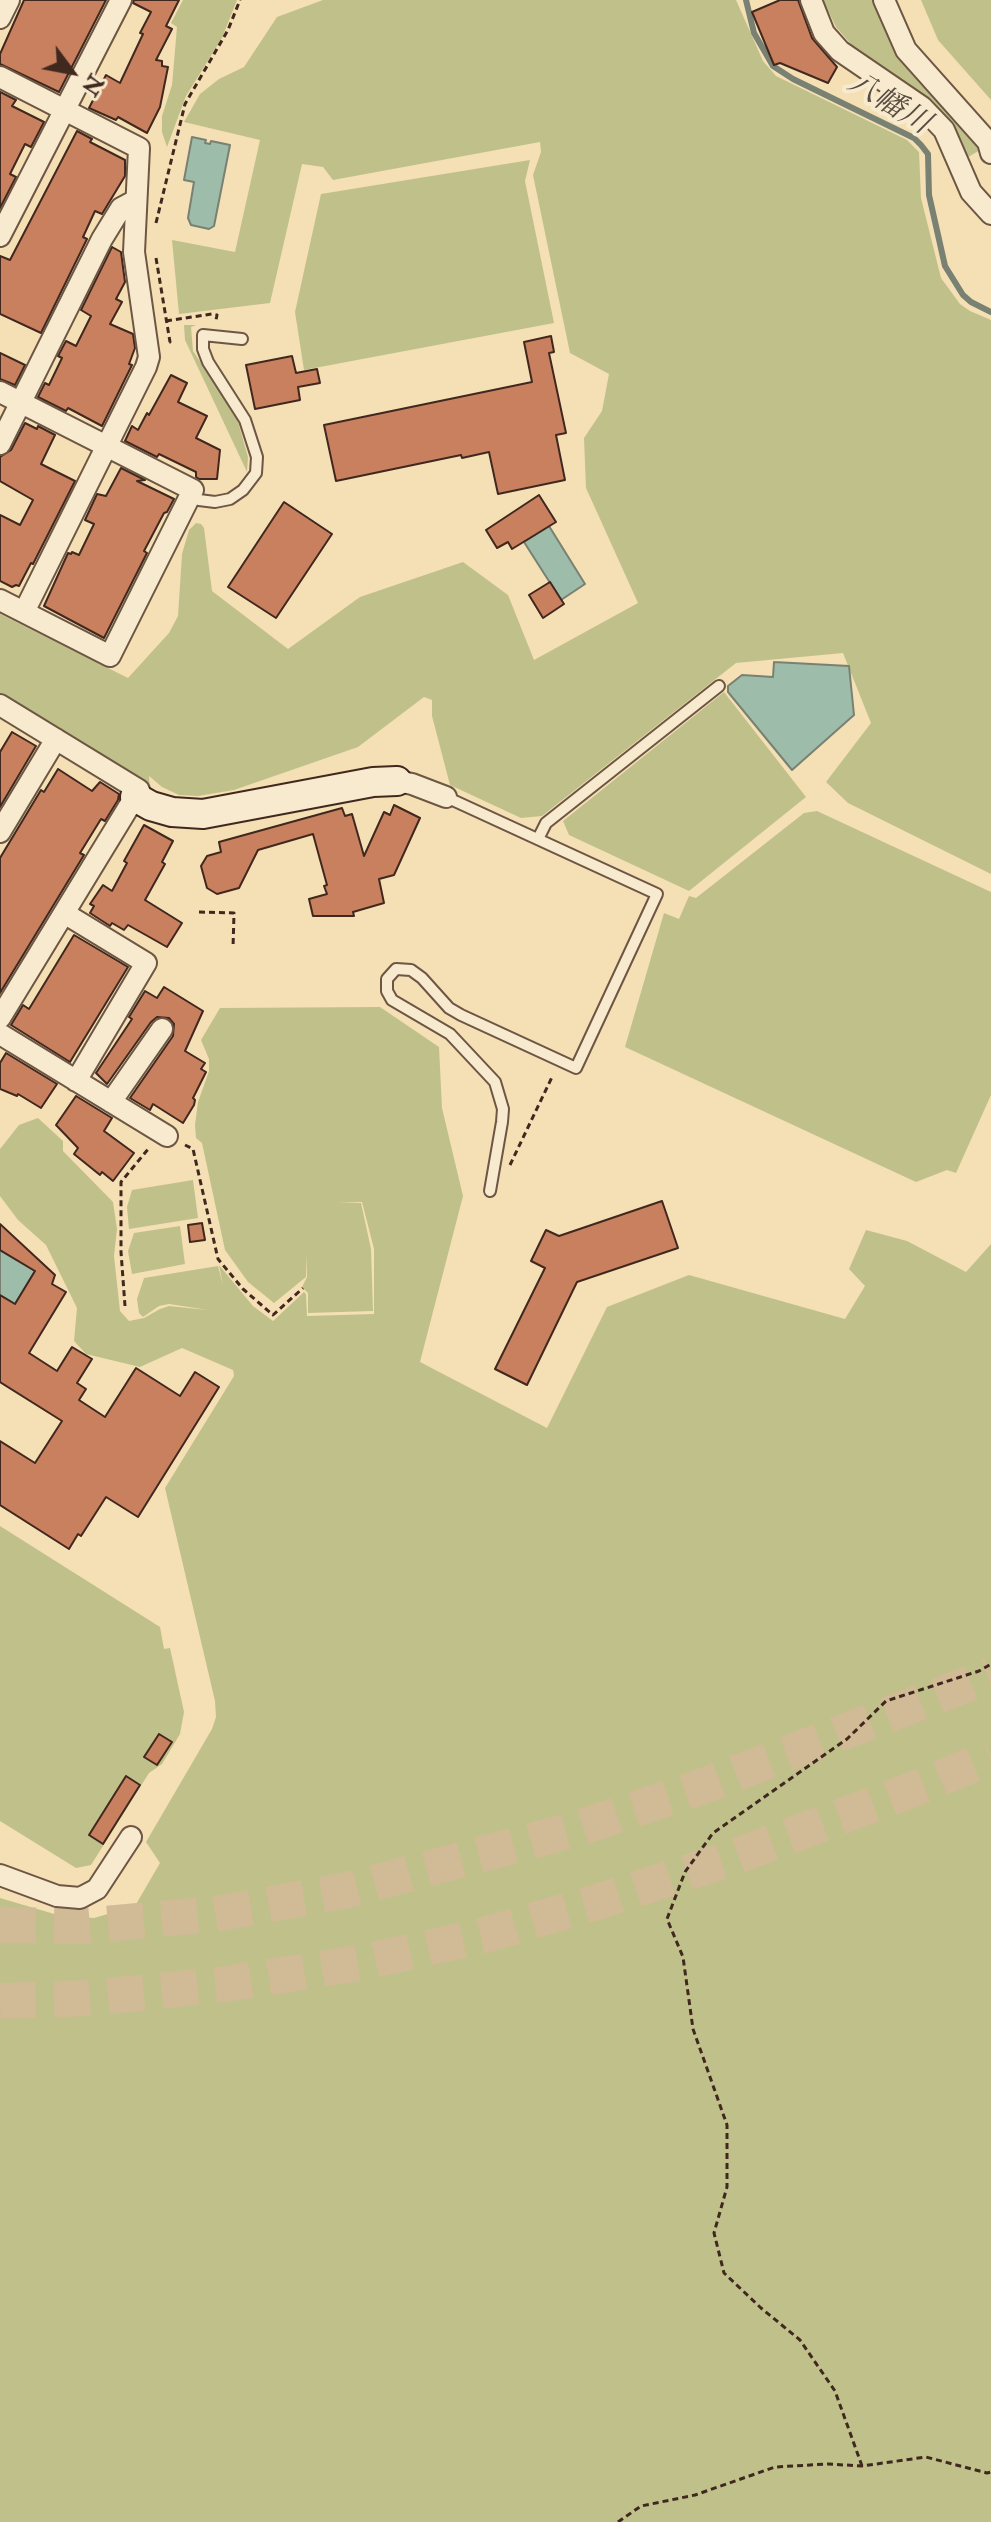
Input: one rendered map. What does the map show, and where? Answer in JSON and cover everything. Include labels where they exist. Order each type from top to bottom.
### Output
[{"type":"street","points":[[0,18],[9,0]]},
{"type":"street","points":[[0,236],[121,0]]},
{"type":"street","points":[[811,0],[824,33],[840,51],[922,107],[944,130],[971,192],[991,214]]},
{"type":"street","points":[[884,0],[906,50],[988,142],[991,153]]},
{"type":"street","points":[[0,77],[139,148],[134,252],[149,357],[24,612]]},
{"type":"street","points":[[0,444],[102,239],[121,208],[136,200]]},
{"type":"street","points":[[0,392],[193,490],[110,656],[0,600]]},
{"type":"street","points":[[0,705],[139,790],[0,1018]]},
{"type":"street","points":[[0,832],[56,739]]},
{"type":"street","points":[[135,797],[172,812],[203,814],[373,782],[412,784],[446,797]]},
{"type":"street","points":[[64,913],[146,963],[76,1081]]},
{"type":"street","points":[[111,1102],[162,1029]]},
{"type":"street","points":[[0,1034],[163,1134]]},
{"type":"street","points":[[0,1875],[57,1896],[80,1898],[97,1889],[131,1837]]},
{"type":"lane","points":[[190,496],[215,502],[230,499],[243,490],[256,473],[257,457],[245,420],[203,349],[203,335],[242,339]]},
{"type":"lane","points":[[538,839],[546,823],[719,686]]},
{"type":"lane","points":[[446,797],[657,894],[576,1068],[449,1008],[411,970],[396,969],[387,979],[387,991],[392,1000],[450,1034],[495,1082],[503,1109],[490,1191]]},
{"type":"path","points":[[156,223],[185,104],[228,30],[240,0]]},
{"type":"path","points":[[148,346],[170,342],[169,321],[155,252]]},
{"type":"path","points":[[169,321],[212,314]]},
{"type":"path","points":[[199,912],[234,913],[233,948]]},
{"type":"path","points":[[513,1158],[555,1069]]},
{"type":"path","points":[[125,1306],[121,1182],[163,1134]]},
{"type":"path","points":[[193,1149],[218,1259],[243,1289],[273,1315],[303,1288]]},
{"type":"path","points":[[862,2466],[835,2391],[800,2340],[724,2273],[714,2233],[727,2187],[727,2125],[693,2029],[683,1957],[667,1919],[685,1872],[713,1833],[847,1739],[886,1701],[979,1671],[991,1664]]},
{"type":"path","points":[[618,2522],[641,2506],[695,2495],[775,2467],[862,2466],[926,2457],[991,2472]]},
{"type":"green space","points":[[183,0],[237,0],[222,38],[186,96],[167,147],[162,132],[162,116],[172,85],[177,27],[171,23]]},
{"type":"green space","points":[[323,0],[736,0],[763,61],[776,76],[907,140],[919,152],[921,198],[941,278],[960,304],[991,320],[991,874],[848,803],[826,782],[871,723],[843,653],[736,663],[542,816],[521,818],[450,785],[432,716],[432,700],[424,697],[358,747],[234,790],[198,796],[179,795],[149,776],[150,789],[0,697],[0,614],[128,678],[169,633],[178,616],[182,554],[189,530],[196,523],[204,528],[212,591],[288,649],[360,597],[463,562],[508,595],[534,660],[638,603],[586,488],[584,438],[602,411],[609,374],[570,353],[533,175],[541,152],[540,142],[333,180],[323,167],[302,164],[270,303],[179,314],[172,240],[235,252],[260,140],[184,122],[200,94],[219,79],[244,67],[277,17]]},
{"type":"green space","points":[[823,0],[874,0],[885,31],[899,55],[982,149],[968,157],[952,125],[935,106],[862,57],[836,27]]},
{"type":"green space","points":[[921,0],[991,0],[991,100],[938,40]]},
{"type":"green space","points":[[530,160],[525,181],[554,323],[304,370],[295,312],[321,194]]},
{"type":"green space","points":[[184,325],[196,325],[191,327],[193,351],[236,415],[248,457],[247,472],[185,340]]},
{"type":"green space","points":[[724,692],[806,797],[689,891],[569,835],[563,821]]},
{"type":"green space","points":[[817,811],[991,892],[991,1095],[956,1173],[947,1170],[916,1182],[625,1047],[664,913],[679,919],[689,896],[696,898],[804,813]]},
{"type":"green space","points":[[380,1007],[439,1047],[442,1108],[463,1196],[420,1362],[547,1428],[607,1307],[689,1275],[845,1319],[865,1286],[849,1269],[866,1230],[907,1241],[966,1272],[991,1244],[991,2522],[0,2522],[0,1898],[61,1916],[94,1918],[135,1906],[160,1863],[146,1842],[216,1717],[215,1701],[165,1488],[234,1376],[233,1370],[182,1348],[140,1367],[86,1354],[74,1341],[77,1308],[46,1245],[18,1220],[0,1196],[0,1149],[19,1125],[38,1118],[63,1141],[63,1151],[113,1202],[117,1229],[114,1256],[120,1311],[129,1321],[144,1318],[169,1306],[208,1310],[169,1304],[159,1306],[143,1317],[139,1313],[137,1299],[144,1278],[218,1266],[223,1285],[219,1265],[253,1306],[273,1321],[304,1292],[307,1316],[374,1314],[374,1249],[362,1202],[338,1203],[361,1203],[371,1249],[373,1311],[308,1313],[308,1293],[302,1287],[307,1277],[307,1253],[306,1277],[274,1303],[248,1282],[225,1250],[202,1143],[196,1138],[195,1125],[198,1102],[209,1071],[209,1059],[201,1040],[220,1008]]},
{"type":"green space","points":[[193,1180],[198,1218],[129,1229],[127,1207],[132,1190]]},
{"type":"green space","points":[[180,1226],[185,1264],[132,1274],[128,1251],[134,1233]]},
{"type":"green space","points":[[0,1526],[160,1627],[164,1649],[170,1648],[184,1712],[180,1734],[162,1764],[149,1773],[91,1865],[76,1868],[0,1821]]},
{"type":"shaded area","points":[[192,137],[206,140],[205,143],[210,144],[211,141],[230,145],[214,226],[209,229],[191,225],[188,218],[194,182],[184,180]]},
{"type":"shaded area","points":[[549,526],[585,584],[561,600],[524,542]]},
{"type":"shaded area","points":[[774,662],[849,666],[854,715],[792,770],[728,692],[728,686],[742,675],[773,677]]},
{"type":"shaded area","points":[[0,1250],[35,1271],[15,1304],[0,1295]]},
{"type":"building","points":[[24,0],[106,0],[59,92],[0,64],[0,54]]},
{"type":"building","points":[[134,0],[179,0],[166,26],[172,29],[156,60],[168,67],[160,107],[147,133],[118,117],[116,120],[89,108],[106,75],[120,83],[143,34],[140,33],[151,12],[133,3]]},
{"type":"building","points":[[780,0],[798,0],[812,38],[837,67],[828,83],[780,63],[774,65],[752,12]]},
{"type":"building","points":[[0,92],[16,100],[12,106],[44,122],[31,147],[25,144],[10,174],[16,177],[0,208]]},
{"type":"building","points":[[77,131],[92,139],[90,142],[125,160],[125,176],[102,214],[95,211],[83,237],[87,239],[41,333],[0,314],[0,256],[10,260]]},
{"type":"building","points":[[112,247],[121,252],[125,282],[116,299],[122,302],[110,324],[133,334],[135,348],[129,364],[132,365],[102,426],[38,397],[45,383],[49,385],[66,341],[76,346],[91,316],[81,310]]},
{"type":"building","points":[[551,336],[554,352],[549,353],[566,433],[556,435],[565,480],[498,494],[489,452],[336,481],[324,425],[532,382],[524,342]]},
{"type":"building","points":[[0,353],[25,365],[15,385],[0,379]]},
{"type":"building","points":[[292,356],[296,373],[317,369],[320,383],[298,387],[300,400],[255,409],[246,365]]},
{"type":"building","points":[[171,375],[187,383],[178,402],[207,416],[196,438],[220,450],[217,479],[199,479],[196,472],[125,441],[132,426],[138,430],[147,413],[149,415]]},
{"type":"building","points":[[25,423],[55,435],[41,464],[75,481],[33,564],[19,586],[12,587],[0,581],[0,515],[20,525],[33,500],[0,481],[0,457],[11,450]]},
{"type":"building","points":[[121,468],[145,480],[137,481],[174,499],[144,551],[147,553],[104,638],[44,606],[68,553],[79,555],[94,524],[85,520],[97,494],[106,496]]},
{"type":"building","points":[[539,495],[556,522],[512,549],[508,542],[497,548],[486,530]]},
{"type":"building","points":[[284,502],[332,534],[276,618],[228,587]]},
{"type":"building","points":[[550,582],[564,604],[543,618],[529,595]]},
{"type":"building","points":[[12,732],[36,746],[0,807],[0,752]]},
{"type":"building","points":[[58,769],[92,791],[100,782],[119,794],[118,800],[105,821],[101,819],[80,853],[84,855],[0,993],[0,858],[41,790],[44,792]]},
{"type":"building","points":[[394,805],[420,818],[394,875],[379,879],[384,903],[353,912],[354,916],[313,916],[309,899],[327,894],[324,886],[327,885],[313,834],[258,850],[239,888],[217,894],[207,888],[201,866],[207,856],[221,852],[219,842],[342,808],[345,816],[352,814],[364,856],[384,812],[390,815]]},
{"type":"building","points":[[144,825],[173,841],[162,862],[165,864],[145,900],[182,923],[167,947],[128,925],[124,930],[112,923],[110,926],[90,913],[94,906],[90,904],[103,885],[112,891]]},
{"type":"building","points":[[74,935],[128,967],[70,1062],[11,1025],[23,1005],[29,1009]]},
{"type":"building","points":[[164,987],[203,1011],[185,1051],[205,1063],[201,1069],[206,1072],[193,1098],[194,1105],[183,1123],[153,1104],[150,1110],[130,1098],[173,1036],[174,1024],[169,1018],[157,1017],[151,1022],[107,1084],[96,1073],[132,1019],[129,1017],[145,991],[157,998]]},
{"type":"building","points":[[6,1053],[57,1084],[41,1108],[18,1094],[0,1089],[0,1063]]},
{"type":"building","points":[[76,1096],[112,1118],[104,1131],[134,1153],[113,1181],[102,1172],[100,1175],[74,1154],[78,1148],[56,1125]]},
{"type":"building","points":[[662,1201],[678,1248],[577,1282],[527,1385],[495,1369],[545,1268],[531,1261],[546,1230],[559,1236]]},
{"type":"building","points":[[202,1223],[205,1240],[190,1242],[188,1225]]},
{"type":"building","points":[[0,1224],[55,1275],[52,1284],[66,1292],[29,1353],[57,1371],[72,1347],[92,1359],[77,1383],[86,1389],[79,1400],[105,1417],[136,1368],[180,1396],[195,1372],[219,1387],[138,1517],[106,1497],[69,1549],[0,1505],[0,1441],[35,1463],[62,1421],[0,1382],[0,1295],[15,1304],[35,1271],[0,1250]]},
{"type":"building","points":[[159,1734],[172,1742],[157,1765],[144,1757]]},
{"type":"building","points":[[126,1776],[140,1785],[103,1844],[89,1835]]},
{"type":"waterway","name":"八幡川","points":[[746,0],[754,33],[773,66],[793,79],[914,138],[921,145],[928,154],[929,195],[945,266],[963,295],[991,312]]},
{"type":"tunnel","points":[[0,1925],[83,1926],[215,1914],[344,1891],[576,1829],[698,1788],[991,1675]]},
{"type":"tunnel","points":[[0,2001],[89,1998],[226,1984],[364,1962],[481,1936],[726,1860],[991,1757]]}]
